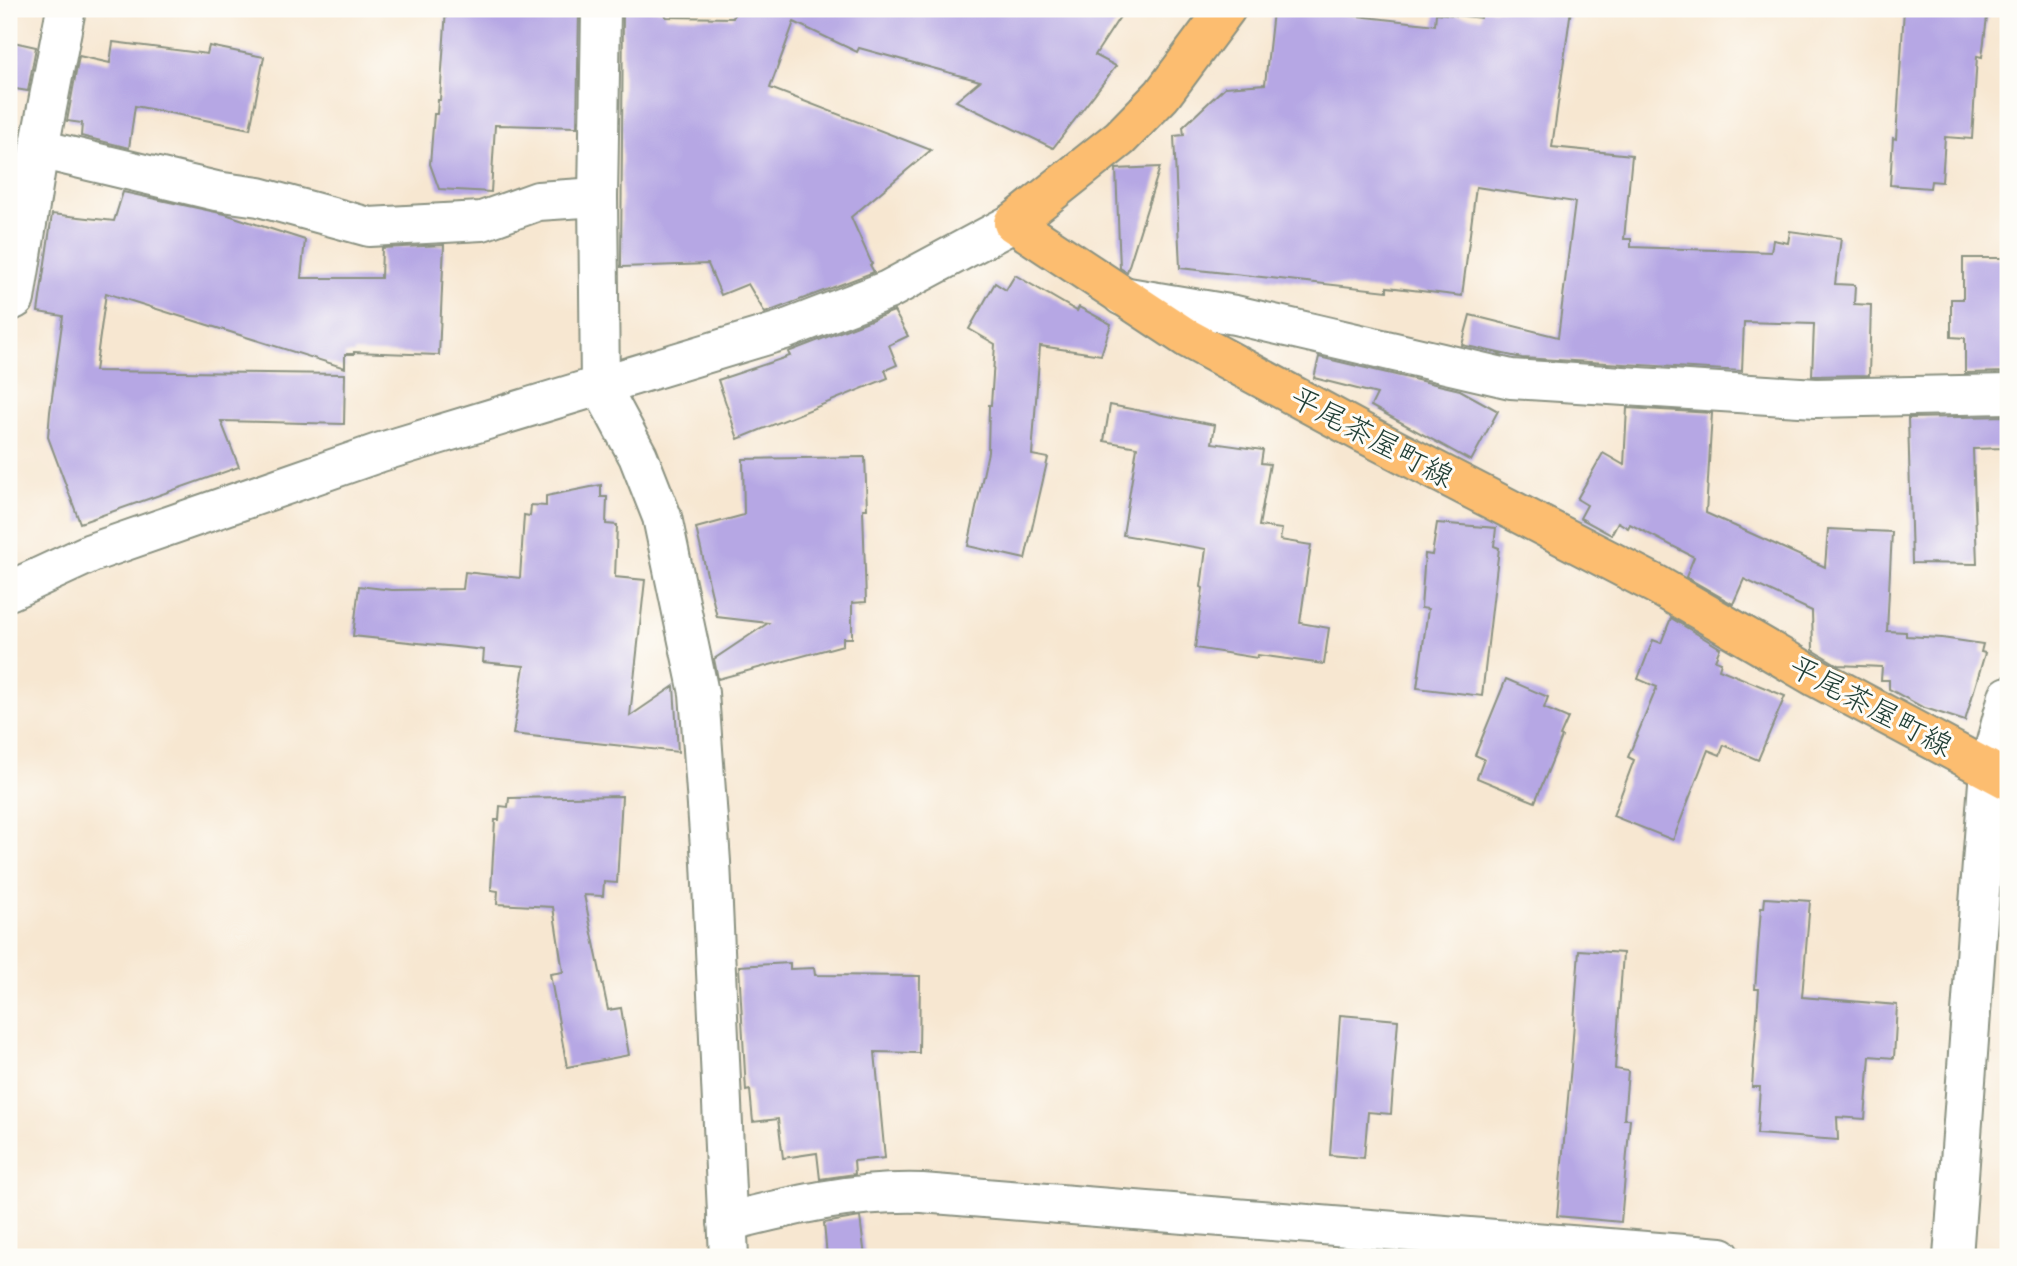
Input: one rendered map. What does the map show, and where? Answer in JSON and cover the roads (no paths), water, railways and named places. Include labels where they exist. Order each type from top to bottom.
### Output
[{"type":"main road","points":[[1013,223],[1120,138],[1162,95],[1226,9]]},
{"type":"main road","name":"平尾茶屋町線","points":[[1013,223],[1187,338],[1375,440],[1657,586],[1817,678],[1999,775]]},
{"type":"street","points":[[9,302],[15,299],[38,149],[66,9]]},
{"type":"street","points":[[601,9],[598,197],[600,384],[638,456],[662,517],[699,693],[711,862],[728,1240],[789,1206],[836,1197],[886,1192],[1721,1257]]},
{"type":"street","points":[[38,149],[216,191],[260,197],[369,228],[482,221],[538,201],[598,197]]},
{"type":"street","points":[[9,591],[91,553],[381,452],[784,330],[888,290],[1013,223]]},
{"type":"street","points":[[1122,296],[1235,315],[1511,379],[1816,398],[2008,394]]},
{"type":"street","points":[[1953,1257],[2008,696]]}]
